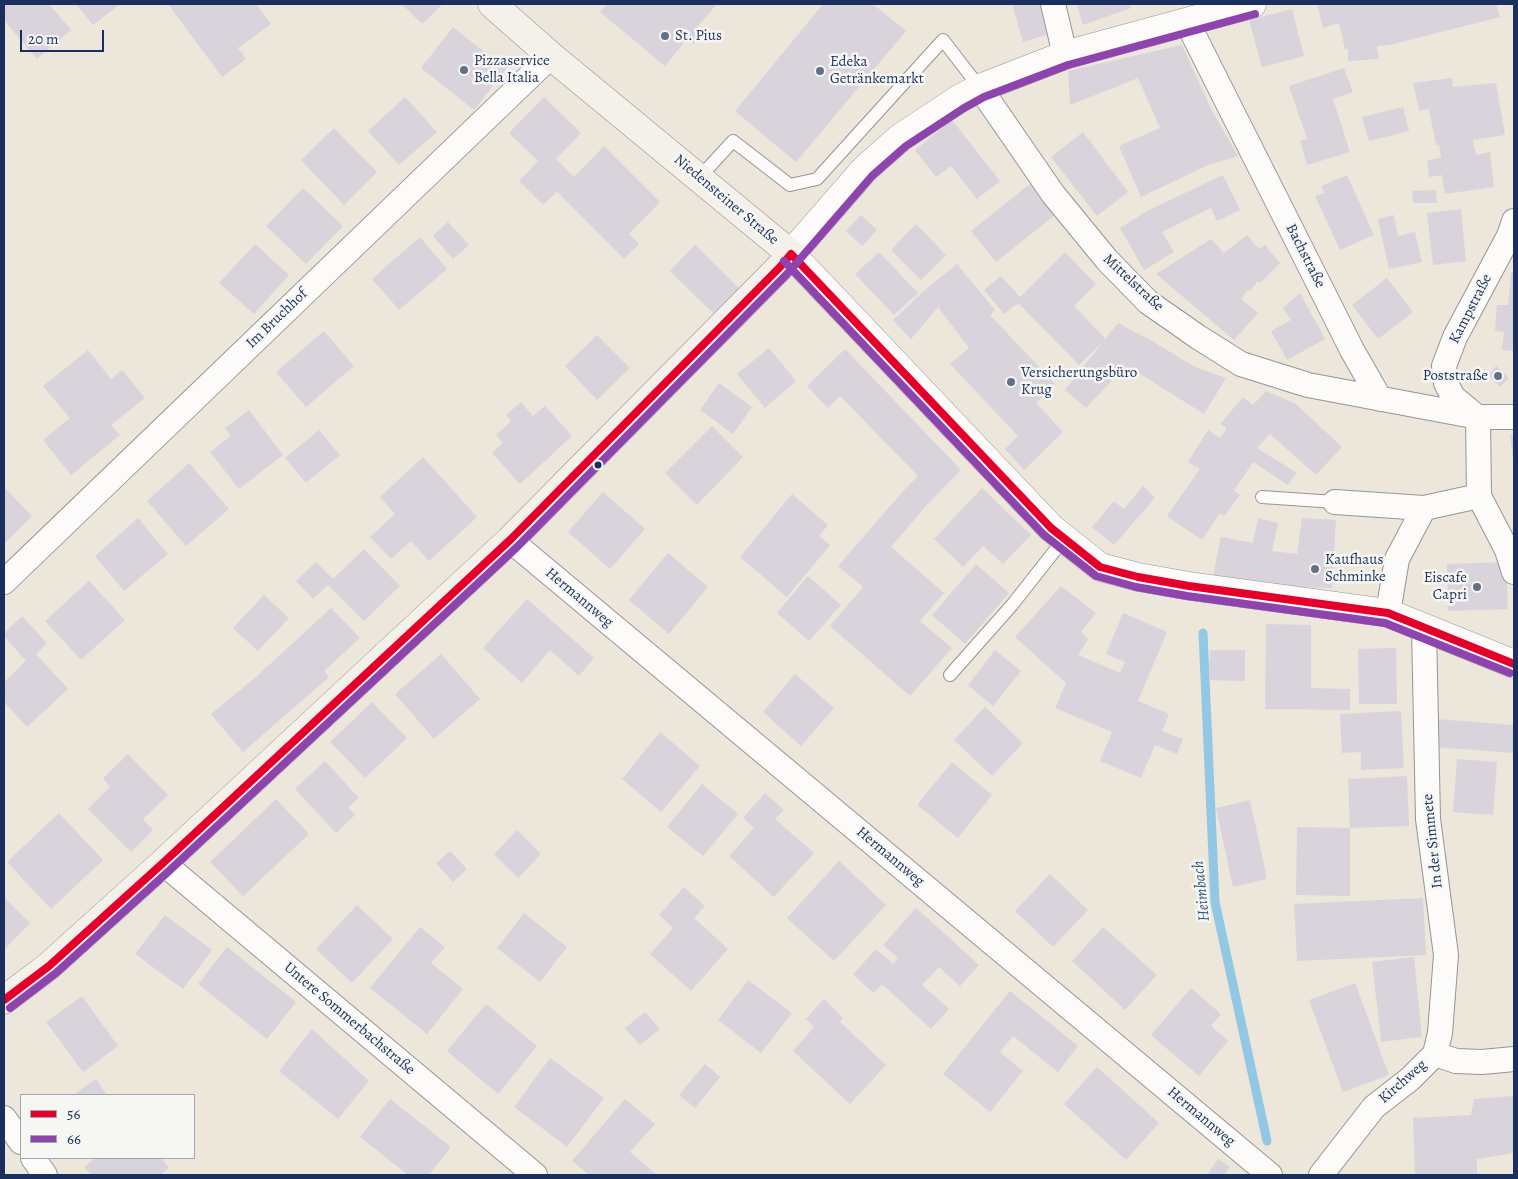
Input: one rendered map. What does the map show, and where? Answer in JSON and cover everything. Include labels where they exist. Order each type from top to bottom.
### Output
[{"type":"main road","name":"Niedensteiner Straße","points":[[492,4],[551,56],[791,254]]},
{"type":"main road","points":[[4,1000],[49,966],[163,863],[510,540],[791,254]]},
{"type":"street","points":[[1053,4],[1065,56]]},
{"type":"street","points":[[791,254],[865,169],[900,138],[959,99],[980,88],[1065,56],[1187,22],[1223,8],[1252,4]]},
{"type":"street","name":"Bachstraße","points":[[1187,22],[1352,350],[1380,399]]},
{"type":"street","name":"Im Bruchhof","points":[[4,582],[551,56]]},
{"type":"street","name":"Mittelstraße","points":[[980,88],[1053,194],[1107,260],[1148,302],[1241,364],[1308,385],[1380,399]]},
{"type":"street","name":"Kampstraße","points":[[1478,417],[1453,397],[1446,383],[1444,366],[1455,337],[1509,236],[1514,221]]},
{"type":"street","name":"Niedensteiner Straße","points":[[791,254],[1051,528],[1100,567],[1138,577],[1388,613],[1514,664]]},
{"type":"street","points":[[1380,399],[1478,417],[1514,418]]},
{"type":"street","points":[[1478,417],[1479,496],[1507,550],[1514,572]]},
{"type":"street","points":[[1334,502],[1424,508],[1479,496]]},
{"type":"street","points":[[1388,613],[1397,560],[1424,508]]},
{"type":"street","name":"Hermannweg","points":[[510,540],[1270,1175]]},
{"type":"street","name":"In der Simmete","points":[[1424,628],[1428,818],[1446,955],[1440,1033],[1435,1054]]},
{"type":"street","name":"Untere Sommerbachstraße","points":[[163,863],[535,1175]]},
{"type":"street","name":"Kirchweg","points":[[1322,1175],[1374,1107],[1410,1079],[1435,1054],[1456,1061],[1482,1062],[1514,1059]]},
{"type":"street","points":[[4,1118],[20,1141]]},
{"type":"street","points":[[33,1159],[45,1175]]},
{"type":"lane","points":[[699,178],[733,141],[790,185],[817,179],[944,40],[980,88]]},
{"type":"lane","points":[[1262,497],[1334,502]]},
{"type":"lane","points":[[950,676],[1012,605],[1064,539]]},
{"type":"building","points":[[4,4],[49,4],[71,30],[37,59],[4,20]]},
{"type":"building","points":[[76,4],[120,4],[93,25]]},
{"type":"building","points":[[168,4],[256,4],[271,24],[238,48],[246,59],[222,77]]},
{"type":"building","points":[[402,4],[443,4],[422,24]]},
{"type":"building","name":"St. Pius","points":[[607,4],[717,4],[697,27],[704,33],[694,44],[687,39],[665,66],[600,12]]},
{"type":"building","name":"Edeka Getränkemarkt","points":[[823,4],[873,4],[906,31],[796,162],[735,111]]},
{"type":"building","points":[[1012,4],[1048,4],[1056,32],[1023,42]]},
{"type":"building","points":[[1077,4],[1130,4],[1131,8],[1083,25]]},
{"type":"building","points":[[1317,4],[1496,4],[1500,17],[1389,45],[1377,46],[1379,59],[1348,61],[1348,49],[1345,49],[1339,23],[1323,28]]},
{"type":"building","points":[[1292,9],[1304,56],[1262,67],[1249,20]]},
{"type":"building","points":[[453,27],[506,69],[474,110],[421,68]]},
{"type":"building","points":[[1182,45],[1211,109],[1238,156],[1208,165],[1141,197],[1119,146],[1160,128],[1138,78],[1070,105],[1068,71]]},
{"type":"building","points":[[1344,68],[1353,92],[1333,99],[1350,152],[1307,165],[1300,141],[1307,139],[1289,86]]},
{"type":"building","points":[[1452,78],[1453,87],[1496,83],[1505,135],[1473,140],[1476,155],[1490,152],[1494,187],[1445,194],[1442,175],[1429,177],[1427,160],[1441,158],[1439,145],[1436,145],[1429,109],[1419,111],[1413,83]]},
{"type":"building","points":[[405,97],[437,132],[399,165],[368,131]]},
{"type":"building","points":[[544,97],[581,133],[556,159],[574,177],[604,146],[660,202],[629,234],[639,244],[624,259],[557,192],[543,205],[519,181],[538,161],[509,133]]},
{"type":"building","points":[[1403,107],[1409,131],[1369,141],[1362,117]]},
{"type":"building","points":[[952,120],[1000,181],[977,199],[951,166],[936,177],[915,150]]},
{"type":"building","points":[[334,128],[377,172],[344,205],[301,160]]},
{"type":"building","points":[[1083,132],[1128,192],[1097,216],[1051,157]]},
{"type":"building","points":[[1223,175],[1240,210],[1217,221],[1211,208],[1162,232],[1174,252],[1144,270],[1120,228],[1149,210]]},
{"type":"building","points":[[1347,175],[1374,235],[1340,250],[1315,196],[1324,193],[1321,186]]},
{"type":"building","points":[[1030,184],[1055,215],[996,262],[971,231]]},
{"type":"building","points":[[303,188],[343,226],[306,264],[266,226]]},
{"type":"building","points":[[1436,190],[1437,203],[1413,203],[1412,191]]},
{"type":"building","points":[[1461,209],[1466,261],[1433,265],[1427,213]]},
{"type":"building","points":[[861,215],[877,230],[862,246],[846,231]]},
{"type":"building","points":[[1394,215],[1398,236],[1415,232],[1422,262],[1389,269],[1378,219]]},
{"type":"building","points":[[448,222],[469,245],[453,259],[433,236]]},
{"type":"building","points":[[916,224],[946,255],[921,280],[891,250]]},
{"type":"building","points":[[1247,235],[1259,249],[1265,245],[1280,263],[1260,283],[1258,281],[1250,291],[1248,290],[1241,299],[1258,313],[1234,340],[1156,274],[1211,239],[1224,253]]},
{"type":"building","points":[[420,237],[447,269],[399,310],[372,279]]},
{"type":"building","points":[[255,244],[289,275],[254,314],[219,283]]},
{"type":"building","points":[[695,245],[741,290],[716,316],[670,271]]},
{"type":"building","points":[[879,252],[918,293],[894,315],[855,274]]},
{"type":"building","points":[[1065,252],[1096,284],[1074,306],[1106,339],[1079,365],[1019,304],[1004,314],[984,290],[1001,276],[1020,297]]},
{"type":"building","points":[[957,264],[995,310],[990,315],[1055,384],[1036,403],[1063,432],[1024,470],[1005,449],[1018,436],[950,364],[969,348],[938,307],[911,339],[893,320],[926,289]]},
{"type":"building","points":[[1511,272],[1514,272],[1514,351],[1502,350],[1504,332],[1495,331],[1497,305],[1508,305]]},
{"type":"building","points":[[1387,278],[1413,312],[1378,339],[1352,305]]},
{"type":"building","points":[[1300,293],[1325,339],[1287,360],[1271,331],[1291,320],[1283,308]]},
{"type":"building","points":[[1118,323],[1195,367],[1226,378],[1204,414],[1134,370],[1117,375],[1086,408],[1065,390]]},
{"type":"building","points":[[324,331],[354,366],[306,407],[276,372]]},
{"type":"building","points":[[597,335],[630,368],[597,400],[565,366]]},
{"type":"building","points":[[769,348],[796,381],[765,408],[737,374]]},
{"type":"building","points":[[845,349],[961,470],[925,507],[891,547],[944,593],[920,621],[952,648],[910,696],[830,626],[863,587],[838,566],[918,476],[840,396],[828,408],[807,386]]},
{"type":"building","points":[[88,350],[111,379],[122,370],[145,398],[111,425],[120,435],[71,475],[43,440],[70,418],[43,386]]},
{"type":"building","name":"Poststraße","points":[[1496,366],[1509,378],[1500,387],[1488,375]]},
{"type":"building","points":[[719,383],[752,407],[733,434],[700,410]]},
{"type":"building","points":[[1266,391],[1296,404],[1342,447],[1316,475],[1270,434],[1257,448],[1297,473],[1288,485],[1253,462],[1234,491],[1240,495],[1224,516],[1220,513],[1202,540],[1167,516],[1200,469],[1188,462],[1208,430],[1220,438],[1227,428],[1220,424],[1243,397],[1253,405]]},
{"type":"building","points":[[521,402],[533,416],[545,406],[572,436],[520,484],[492,453],[503,443],[496,435],[511,421],[506,415]]},
{"type":"building","points":[[249,410],[283,455],[239,489],[210,452],[231,436],[225,428]]},
{"type":"building","points":[[712,426],[743,457],[697,505],[665,473]]},
{"type":"building","points":[[319,430],[340,455],[306,483],[285,458]]},
{"type":"building","points":[[1514,434],[1514,459],[1513,459],[1510,435]]},
{"type":"building","points":[[423,457],[477,517],[429,561],[411,541],[391,559],[370,537],[395,514],[380,497]]},
{"type":"building","points":[[189,463],[229,509],[186,546],[147,501]]},
{"type":"building","points":[[1143,486],[1155,498],[1114,545],[1092,527],[1114,501],[1124,509]]},
{"type":"building","points":[[4,487],[32,516],[4,544]]},
{"type":"building","points":[[982,488],[1031,535],[1003,564],[983,546],[963,567],[934,539]]},
{"type":"building","points":[[603,492],[645,529],[610,569],[568,532]]},
{"type":"building","points":[[792,494],[828,525],[819,536],[830,545],[787,597],[740,557]]},
{"type":"building","points":[[138,518],[168,554],[124,591],[95,556]]},
{"type":"building","points":[[1258,518],[1278,523],[1272,551],[1297,554],[1302,518],[1336,520],[1332,588],[1265,586],[1213,576],[1221,537],[1253,543]]},
{"type":"building","points":[[364,549],[400,586],[364,621],[328,585],[313,599],[296,581],[316,562],[333,579]]},
{"type":"building","points":[[668,553],[708,587],[669,634],[629,600]]},
{"type":"building","name":"Eiscafe Capri","points":[[1506,562],[1508,609],[1448,611],[1447,564]]},
{"type":"building","points":[[976,564],[1009,593],[965,644],[932,615]]},
{"type":"building","points":[[808,576],[841,605],[809,641],[777,613]]},
{"type":"building","points":[[89,581],[125,620],[81,660],[45,621]]},
{"type":"building","points":[[1061,586],[1096,613],[1081,632],[1088,639],[1078,655],[1120,673],[1125,662],[1106,654],[1123,613],[1167,632],[1138,701],[1169,714],[1162,731],[1183,739],[1177,754],[1155,745],[1141,778],[1100,761],[1112,732],[1055,708],[1066,683],[1015,637]]},
{"type":"building","points":[[264,595],[289,618],[258,651],[233,628]]},
{"type":"building","points":[[527,599],[594,658],[579,676],[550,650],[522,683],[483,648]]},
{"type":"building","points":[[331,608],[360,638],[324,671],[329,677],[243,752],[211,714],[256,677]]},
{"type":"building","points":[[22,616],[47,643],[36,654],[68,689],[27,727],[4,702],[4,682],[26,661],[4,636],[4,633]]},
{"type":"building","points":[[1266,624],[1311,625],[1311,688],[1350,689],[1350,710],[1265,709]]},
{"type":"building","points":[[1396,648],[1397,704],[1359,704],[1358,649]]},
{"type":"building","points":[[995,650],[1021,671],[993,706],[968,685]]},
{"type":"building","points":[[1210,650],[1245,650],[1245,681],[1209,680]]},
{"type":"building","points":[[441,654],[480,699],[434,739],[395,694]]},
{"type":"building","points":[[795,674],[834,708],[801,746],[763,712]]},
{"type":"building","points":[[372,702],[407,738],[365,778],[330,742]]},
{"type":"building","points":[[985,707],[1023,743],[992,776],[954,740]]},
{"type":"building","points":[[1401,711],[1404,768],[1361,770],[1361,752],[1342,753],[1340,714]]},
{"type":"building","points":[[1436,719],[1514,725],[1514,753],[1434,747]]},
{"type":"building","points":[[660,732],[700,766],[661,812],[622,779]]},
{"type":"building","points":[[128,754],[168,795],[143,819],[153,830],[131,852],[88,809],[110,787],[103,778]]},
{"type":"building","points":[[1457,759],[1497,762],[1493,815],[1453,812]]},
{"type":"building","points":[[325,761],[359,798],[348,807],[355,815],[336,833],[295,789]]},
{"type":"building","points":[[952,762],[992,795],[958,838],[917,805]]},
{"type":"building","points":[[1407,776],[1409,826],[1350,828],[1348,779]]},
{"type":"building","points":[[702,784],[738,814],[703,856],[667,827]]},
{"type":"building","points":[[765,793],[784,810],[775,819],[814,853],[774,897],[729,856],[754,828],[743,818]]},
{"type":"building","points":[[276,799],[309,834],[243,896],[210,862]]},
{"type":"building","points":[[1250,800],[1267,879],[1233,887],[1216,808]]},
{"type":"building","points":[[59,813],[103,860],[51,909],[7,862]]},
{"type":"building","points":[[1297,827],[1350,828],[1350,896],[1296,895]]},
{"type":"building","points":[[517,830],[541,854],[518,878],[494,854]]},
{"type":"building","points":[[450,851],[467,869],[453,882],[436,863]]},
{"type":"building","points":[[839,861],[886,905],[834,961],[787,918]]},
{"type":"building","points":[[1050,874],[1088,910],[1053,947],[1015,911]]},
{"type":"building","points":[[684,887],[705,906],[694,918],[728,949],[691,991],[650,954],[673,928],[659,915]]},
{"type":"building","points":[[4,897],[30,923],[4,950]]},
{"type":"building","points":[[1423,898],[1426,955],[1297,961],[1294,904]]},
{"type":"building","points":[[357,905],[393,939],[352,983],[316,949]]},
{"type":"building","points":[[916,908],[979,965],[960,986],[939,967],[922,985],[949,1009],[931,1029],[882,984],[873,993],[853,974],[876,949],[893,964],[898,958],[883,945]]},
{"type":"building","points":[[524,913],[567,947],[540,982],[497,948]]},
{"type":"building","points":[[165,915],[212,950],[183,989],[135,954]]},
{"type":"building","points":[[420,927],[445,947],[431,963],[463,989],[427,1034],[370,988]]},
{"type":"building","points":[[1103,927],[1157,975],[1125,1010],[1072,961]]},
{"type":"building","points":[[227,947],[296,1002],[267,1039],[198,984]]},
{"type":"building","points":[[1414,957],[1422,1037],[1381,1042],[1372,962]]},
{"type":"building","points":[[748,980],[792,1013],[761,1053],[718,1020]]},
{"type":"building","points":[[1355,983],[1389,1075],[1343,1092],[1309,1000]]},
{"type":"building","points":[[1191,988],[1221,1014],[1211,1026],[1228,1041],[1199,1076],[1151,1035]]},
{"type":"building","points":[[1010,991],[1078,1046],[1058,1072],[1013,1036],[1000,1052],[1023,1071],[990,1112],[943,1074]]},
{"type":"building","points":[[82,996],[118,1046],[83,1072],[46,1022]]},
{"type":"building","points":[[824,999],[843,1018],[840,1022],[886,1065],[850,1104],[793,1051],[814,1027],[806,1019]]},
{"type":"building","points":[[486,1004],[537,1046],[498,1094],[447,1051]]},
{"type":"building","points":[[645,1012],[660,1029],[640,1045],[625,1028]]},
{"type":"building","points":[[312,1029],[369,1081],[338,1119],[279,1071]]},
{"type":"building","points":[[550,1058],[604,1098],[567,1147],[514,1107]]},
{"type":"building","points":[[705,1064],[720,1077],[695,1108],[679,1095]]},
{"type":"building","points":[[1097,1067],[1159,1123],[1126,1160],[1064,1104]]},
{"type":"building","points":[[96,1079],[106,1094],[74,1094]]},
{"type":"building","points":[[1514,1096],[1514,1153],[1477,1159],[1477,1175],[1415,1175],[1413,1118],[1471,1115],[1474,1099]]},
{"type":"building","points":[[390,1099],[451,1147],[429,1175],[408,1175],[360,1137]]},
{"type":"building","points":[[625,1099],[655,1124],[630,1152],[657,1175],[589,1175],[572,1161]]},
{"type":"building","points":[[95,1159],[162,1159],[169,1168],[160,1175],[91,1175],[84,1167]]},
{"type":"building","points":[[1218,1159],[1230,1167],[1224,1175],[1207,1175]]},
{"type":"waterway","name":"Heimbach","points":[[1203,633],[1215,902],[1267,1141]]},
{"type":"transit line","name":"66","points":[[10,1008],[56,973],[170,870],[517,547],[787,274],[872,176],[906,146],[984,97],[1068,65],[1255,14]]},
{"type":"transit line","name":"56","points":[[791,254],[1051,528],[1100,567],[1138,577],[1189,586],[1388,613],[1514,664]]},
{"type":"transit line","name":"56","points":[[4,1000],[49,966],[163,863],[510,540],[791,254]]},
{"type":"transit line","name":"66","points":[[784,261],[1044,535],[1096,576],[1136,587],[1187,596],[1385,623],[1510,673]]},
{"type":"place","name":"St. Pius","points":[[665,36]]},
{"type":"place","name":"Pizzaservice Bella Italia","points":[[464,70]]},
{"type":"place","name":"Edeka Getränkemarkt","points":[[820,71]]},
{"type":"place","name":"Poststraße","points":[[1498,376]]},
{"type":"place","name":"Versicherungsbüro Krug","points":[[1011,382]]},
{"type":"place","name":"Kaufhaus Schminke","points":[[1315,569]]},
{"type":"place","name":"Eiscafe Capri","points":[[1477,587]]}]
